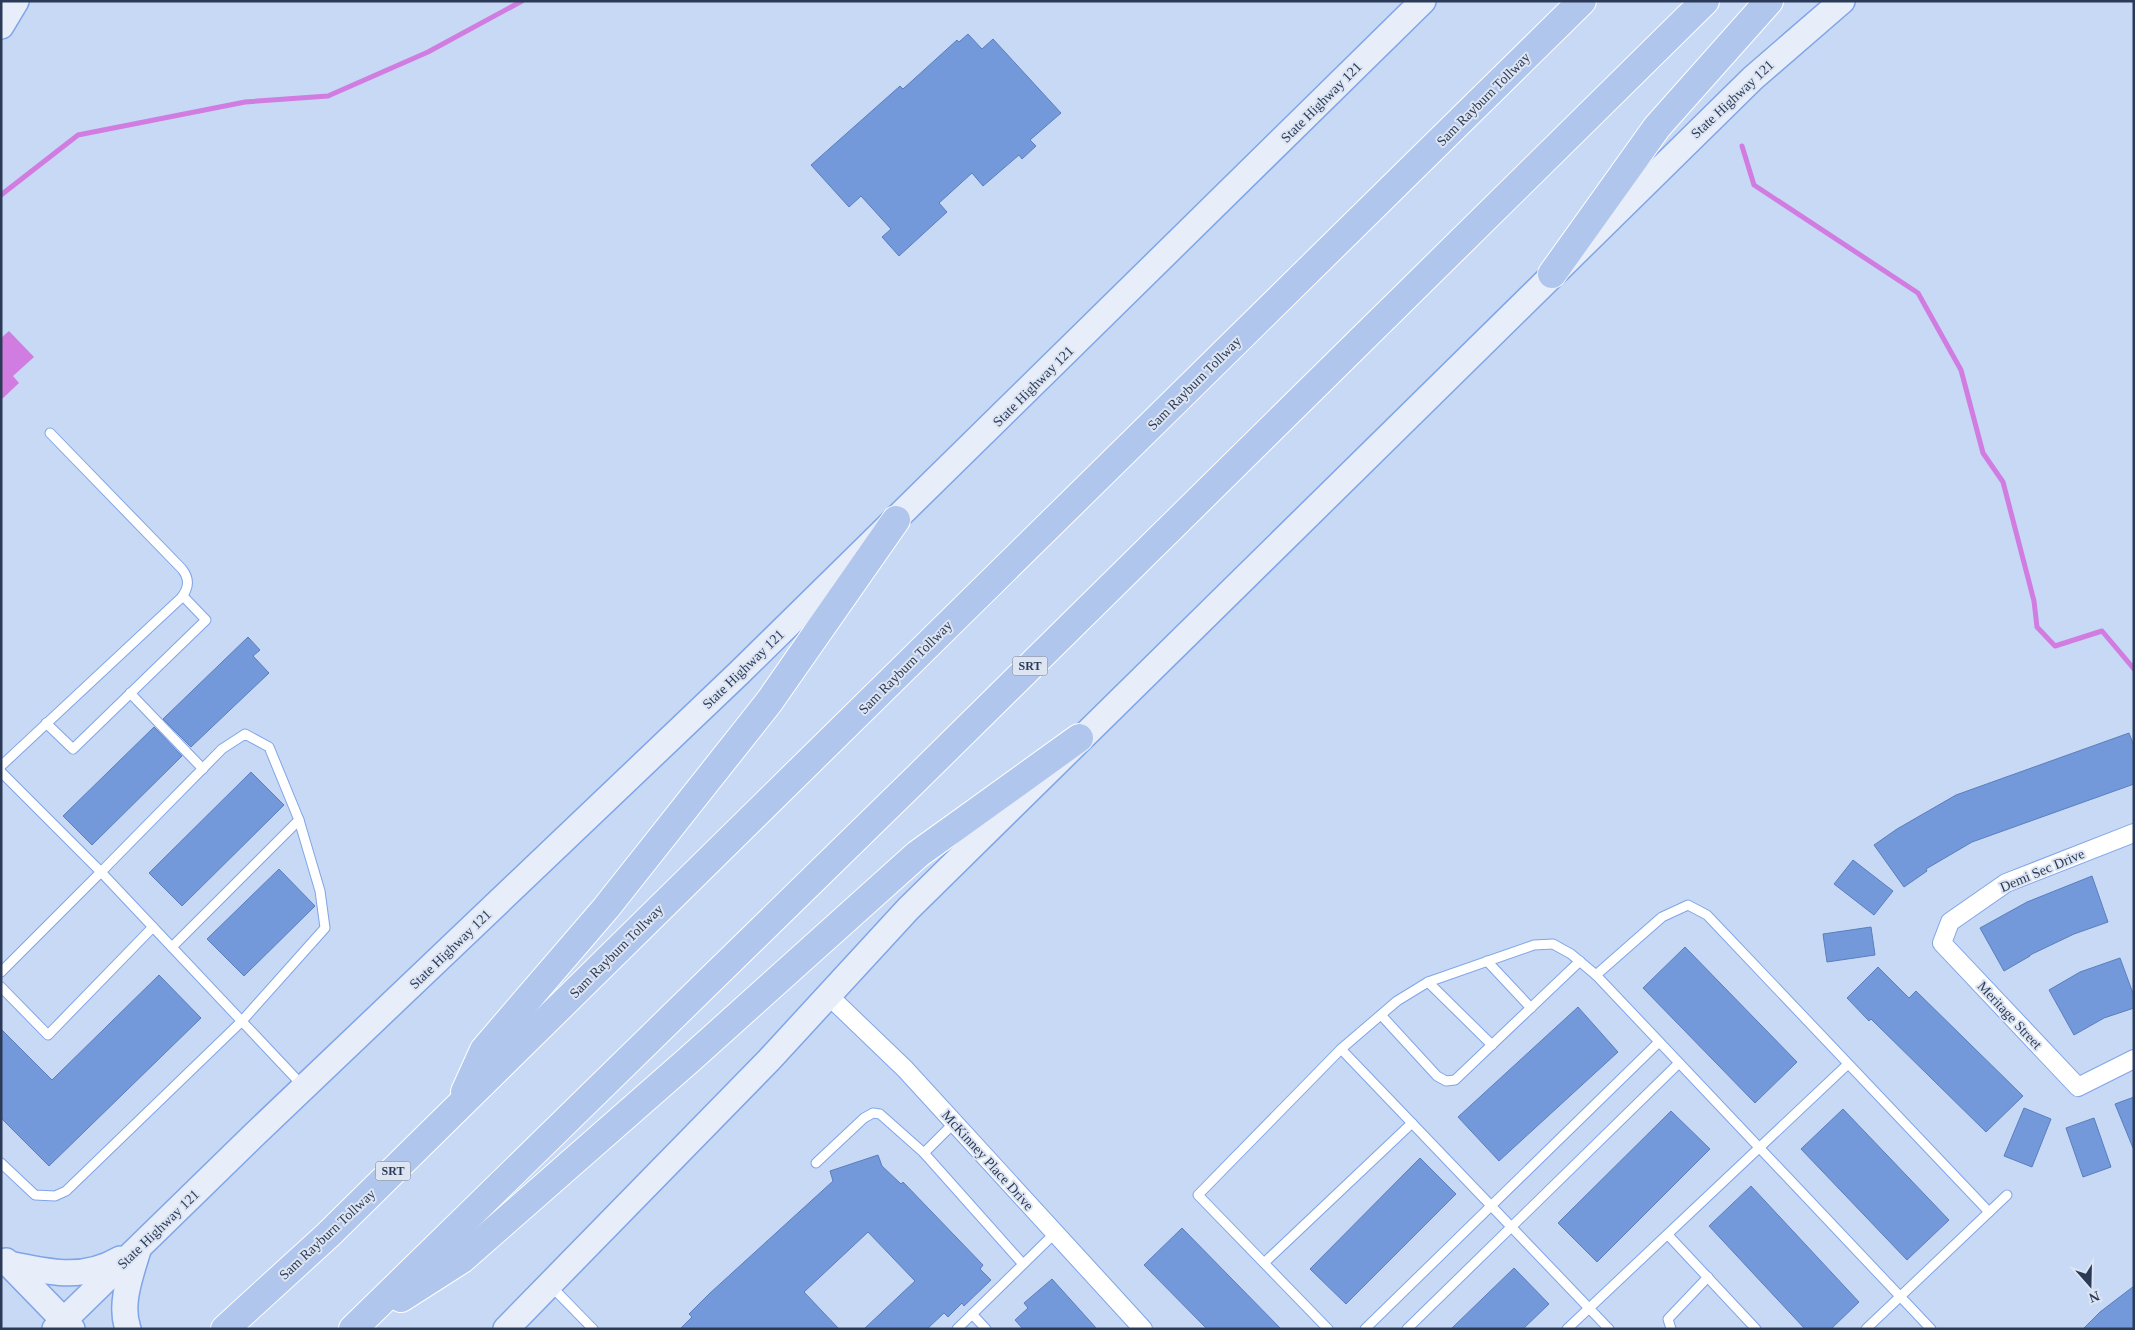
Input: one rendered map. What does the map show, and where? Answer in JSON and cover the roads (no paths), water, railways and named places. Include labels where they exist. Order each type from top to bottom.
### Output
[{"type":"highway","name":"Sam Rayburn Tollway","points":[[225,1329],[328,1235],[1582,1]]},
{"type":"highway","name":"SRT","points":[[353,1329],[839,854],[1705,1]]},
{"type":"highway","points":[[1552,274],[1657,127],[1769,1]]},
{"type":"highway","points":[[458,1107],[484,1050],[606,908],[769,702],[896,520]]},
{"type":"highway","points":[[353,1329],[462,1259],[691,1058],[918,854],[1079,738]]},
{"type":"main road","points":[[1,26],[16,1]]},
{"type":"main road","name":"State Highway 121","points":[[64,1326],[139,1247],[732,680],[1423,1]]},
{"type":"main road","name":"State Highway 121","points":[[506,1329],[829,996],[908,908],[1079,738],[1753,78],[1842,1]]},
{"type":"main road","points":[[5,1260],[60,1274],[96,1270],[139,1247]]},
{"type":"main road","points":[[128,1329],[124,1320],[126,1289],[139,1247]]},
{"type":"main road","points":[[5,1260],[64,1326]]},
{"type":"street","name":"Demi Sec Drive","points":[[1942,943],[1950,922],[2006,883],[2134,833]]},
{"type":"street","name":"Meritage Street","points":[[1942,943],[2078,1087],[2134,1059]]},
{"type":"street","name":"McKinney Place Drive","points":[[829,996],[905,1069],[1142,1329]]},
{"type":"lane","points":[[1,766],[182,596],[188,587],[188,580],[182,569],[50,433]]},
{"type":"lane","points":[[46,723],[73,748],[206,620],[182,596]]},
{"type":"lane","points":[[130,693],[203,769]]},
{"type":"lane","points":[[1,972],[222,749],[245,734],[270,747],[299,820],[320,890],[325,928],[242,1021],[61,1194],[42,1197],[35,1195],[1,1163]]},
{"type":"lane","points":[[1,772],[102,872],[304,1088]]},
{"type":"lane","points":[[172,947],[299,820]]},
{"type":"lane","points":[[1596,975],[1662,917],[1688,906],[1707,915],[1989,1212]]},
{"type":"lane","points":[[1,987],[48,1034],[153,927]]},
{"type":"lane","points":[[1328,1329],[1198,1195],[1342,1049],[1397,1002],[1428,982],[1534,945],[1553,944],[1580,961],[1596,975],[1931,1329]]},
{"type":"lane","points":[[1487,961],[1531,1008]]},
{"type":"lane","points":[[1380,1015],[1438,1076],[1446,1081],[1455,1080],[1580,961]]},
{"type":"lane","points":[[1428,982],[1492,1045]]},
{"type":"lane","points":[[1365,1329],[1658,1042]]},
{"type":"lane","points":[[1342,1049],[1609,1329]]},
{"type":"lane","points":[[1407,1329],[1679,1063]]},
{"type":"lane","points":[[1568,1329],[1848,1064]]},
{"type":"lane","points":[[816,1163],[864,1118],[873,1113],[880,1114],[924,1153],[1023,1264]]},
{"type":"lane","points":[[924,1153],[954,1123]]},
{"type":"lane","points":[[1264,1263],[1412,1123]]},
{"type":"lane","points":[[1866,1329],[2007,1195]]},
{"type":"lane","points":[[956,1329],[1055,1233]]},
{"type":"lane","points":[[1668,1235],[1756,1329]]},
{"type":"lane","points":[[1671,1329],[1668,1319],[1708,1277]]},
{"type":"lane","points":[[549,1284],[593,1329]]},
{"type":"lane","points":[[972,1314],[986,1329]]},
{"type":"waterway","points":[[1,195],[78,135],[245,102],[328,96],[428,52],[522,1]]},
{"type":"waterway","points":[[1742,146],[1754,185],[1918,293],[1961,370],[1983,453],[2003,482],[2034,601],[2037,627],[2055,646],[2102,631],[2134,669]]}]
